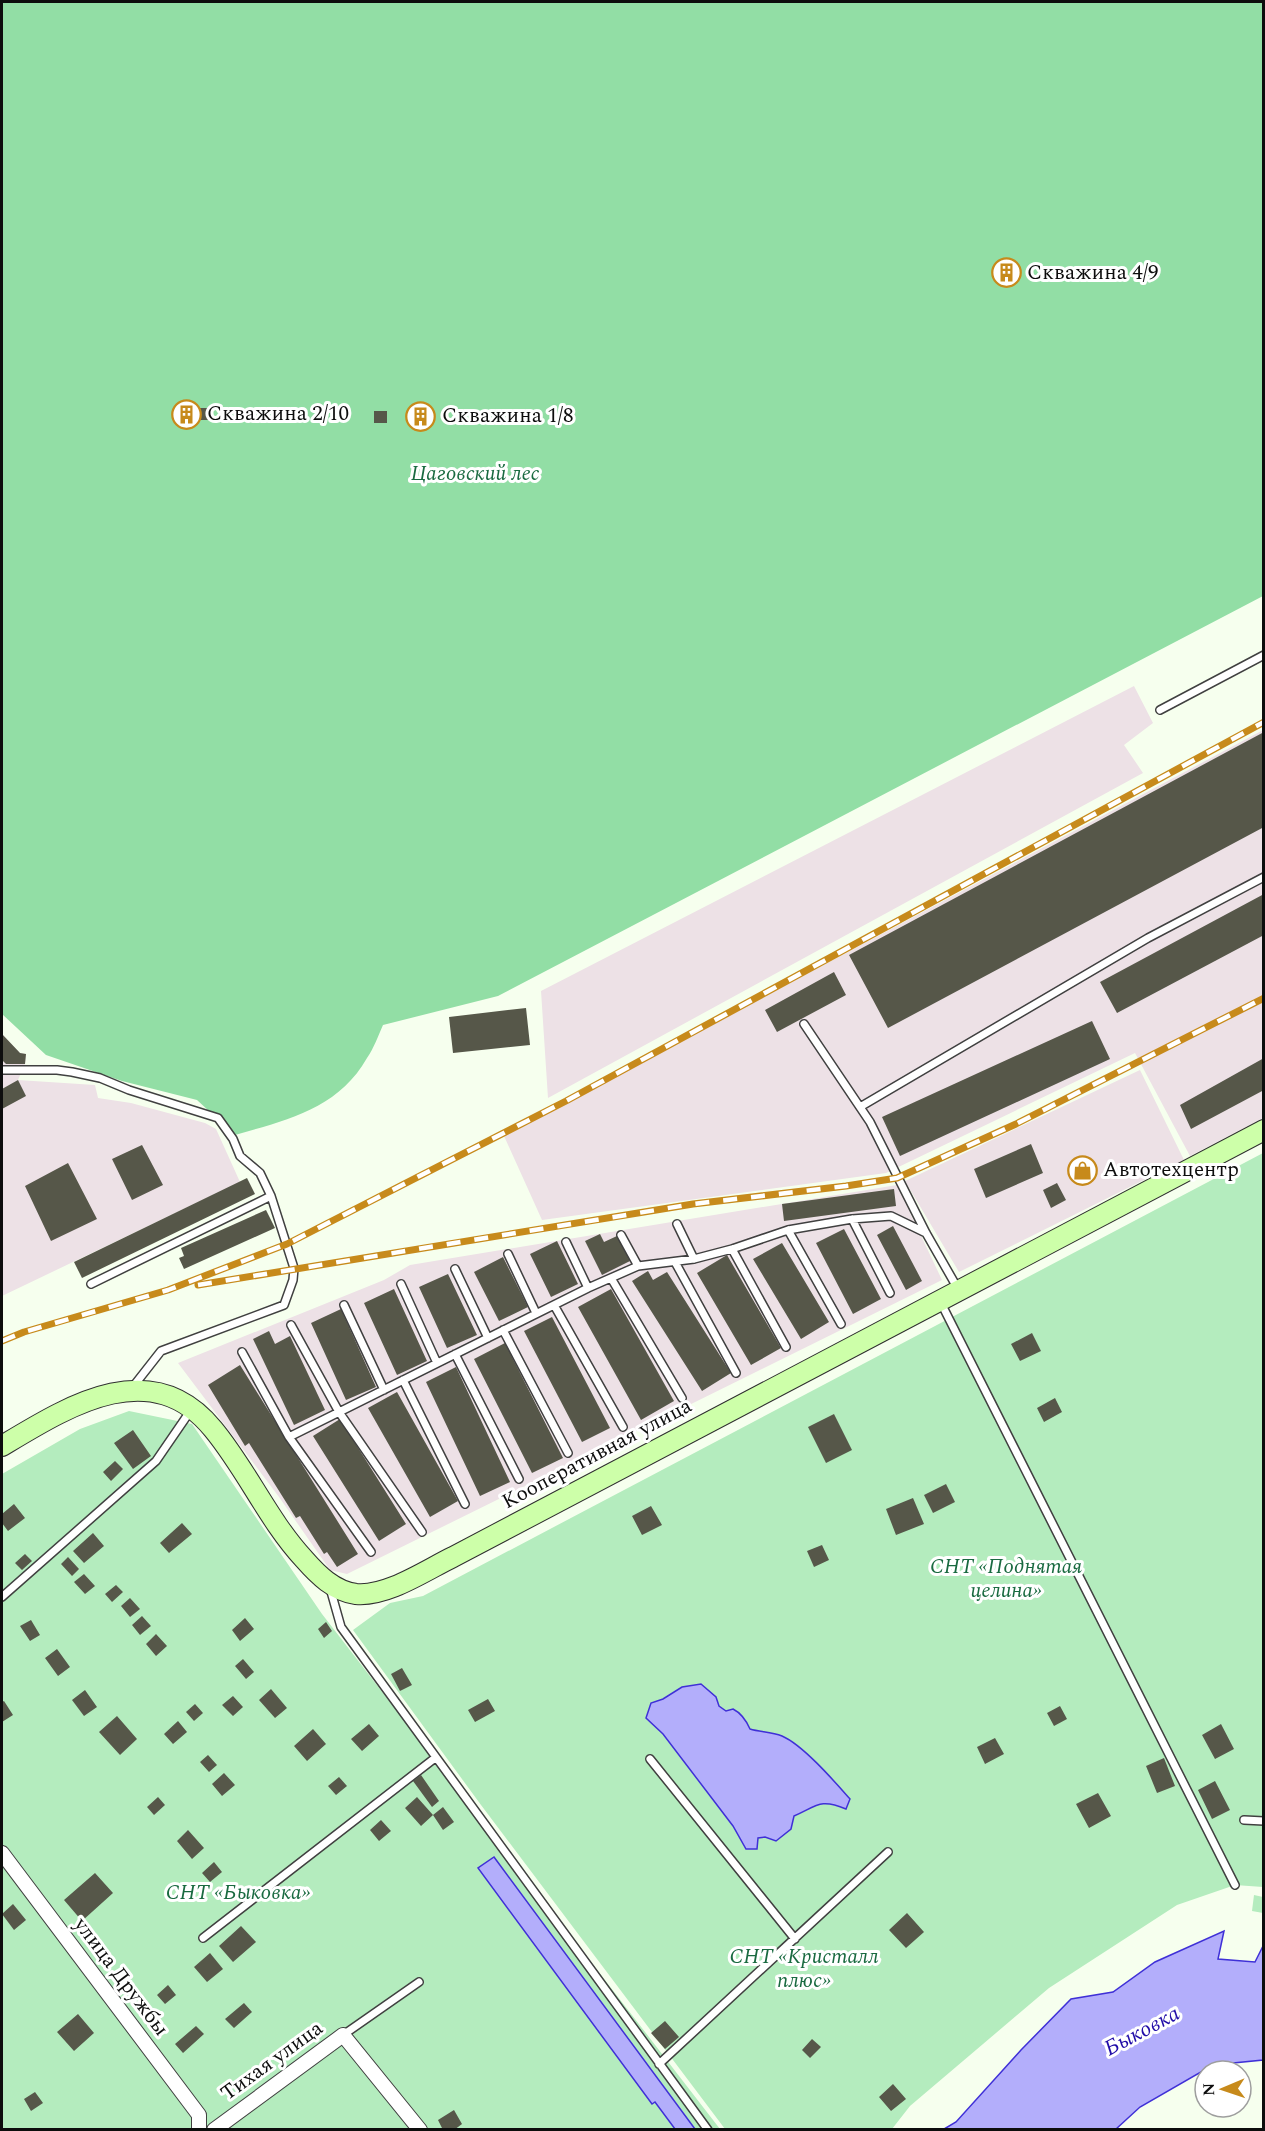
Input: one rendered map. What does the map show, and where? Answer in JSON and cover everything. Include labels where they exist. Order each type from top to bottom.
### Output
[{"type":"main road","name":"Кооперативная улица","points":[[2,1446],[72,1407],[102,1394],[130,1390],[166,1394],[192,1408],[213,1429],[288,1542],[329,1584],[356,1594],[378,1592],[398,1584],[1263,1130]]},
{"type":"street","name":"улица Дружбы","points":[[2,1853],[199,2115],[199,2130]]},
{"type":"street","name":"Тихая улица","points":[[214,2130],[343,2035],[420,2130]]},
{"type":"lane","points":[[1160,710],[1263,655]]},
{"type":"lane","points":[[860,1107],[1148,938],[1263,877]]},
{"type":"lane","points":[[804,1024],[870,1122],[926,1233],[959,1291]]},
{"type":"lane","points":[[2,1070],[57,1070],[100,1078],[129,1090],[218,1118],[233,1139],[240,1156],[260,1173],[271,1196],[294,1268],[293,1280],[284,1305],[161,1351],[130,1390]]},
{"type":"lane","points":[[91,1284],[271,1196]]},
{"type":"lane","points":[[289,1437],[588,1288],[638,1266],[694,1259],[788,1230],[852,1219],[891,1216],[926,1233]]},
{"type":"lane","points":[[852,1219],[890,1293]]},
{"type":"lane","points":[[677,1224],[694,1259]]},
{"type":"lane","points":[[788,1230],[841,1324]]},
{"type":"lane","points":[[621,1235],[638,1266]]},
{"type":"lane","points":[[566,1242],[588,1288]]},
{"type":"lane","points":[[732,1249],[786,1347]]},
{"type":"lane","points":[[508,1254],[537,1314]]},
{"type":"lane","points":[[675,1262],[736,1373]]},
{"type":"lane","points":[[455,1269],[488,1338]]},
{"type":"lane","points":[[611,1278],[682,1398]]},
{"type":"lane","points":[[400,1284],[437,1363]]},
{"type":"lane","points":[[940,1301],[1235,1885]]},
{"type":"lane","points":[[344,1305],[384,1389]]},
{"type":"lane","points":[[554,1305],[623,1427]]},
{"type":"lane","points":[[291,1325],[339,1412],[422,1532]]},
{"type":"lane","points":[[503,1330],[568,1453]]},
{"type":"lane","points":[[242,1352],[289,1437],[371,1552]]},
{"type":"lane","points":[[455,1354],[519,1479]]},
{"type":"lane","points":[[403,1380],[465,1504]]},
{"type":"lane","points":[[2,1597],[156,1461],[192,1408]]},
{"type":"lane","points":[[329,1584],[341,1628],[708,2130]]},
{"type":"lane","points":[[203,1938],[435,1758]]},
{"type":"lane","points":[[650,1759],[795,1939]]},
{"type":"lane","points":[[1244,1820],[1263,1821]]},
{"type":"lane","points":[[659,2064],[888,1852]]},
{"type":"lane","points":[[343,2035],[419,1982]]},
{"type":"shaded area","points":[[1134,686],[1153,723],[1124,745],[1143,773],[548,1098],[541,991]]},
{"type":"shaded area","points":[[1263,730],[1263,1118],[1190,1156],[1135,1053],[886,1173],[542,1220],[504,1136]]},
{"type":"shaded area","points":[[2,1034],[20,1053],[26,1054],[25,1064],[18,1080],[95,1085],[98,1098],[131,1103],[205,1123],[216,1129],[240,1182],[2,1296]]},
{"type":"shaded area","points":[[1140,1070],[1184,1160],[959,1272],[905,1181]]},
{"type":"shaded area","points":[[897,1185],[942,1280],[347,1574],[330,1570],[279,1497],[178,1363],[384,1280],[410,1265]]},
{"type":"green space","name":"Цаговский лес","points":[[2,2],[1263,2],[1263,596],[498,996],[383,1025],[374,1046],[355,1075],[326,1101],[292,1117],[235,1135],[197,1100],[122,1081],[46,1055],[2,1014]]},
{"type":"green space","name":"СНТ «Поднятая целина»","points":[[1263,1153],[1263,1887],[1235,1885],[1177,1905],[1049,1988],[910,2106],[892,2129],[725,2129],[481,1805],[353,1630],[390,1603],[423,1596]]},
{"type":"green space","name":"СНТ «Быковка»","points":[[129,1411],[192,1424],[322,1614],[720,2129],[2,2129],[2,1474],[80,1429]]},
{"type":"green space","points":[[1254,1895],[1263,1897],[1263,1913],[1252,1911]]},
{"type":"water","points":[[701,1684],[716,1697],[719,1706],[726,1711],[733,1709],[741,1715],[750,1729],[782,1736],[799,1747],[850,1799],[846,1809],[830,1804],[814,1806],[794,1816],[791,1829],[776,1841],[765,1837],[758,1838],[757,1849],[746,1849],[733,1826],[663,1734],[646,1718],[651,1703],[663,1699],[682,1687]]},
{"type":"water","points":[[494,1857],[695,2129],[675,2129],[655,2102],[652,2104],[478,1868]]},
{"type":"water","name":"Быковка","points":[[1224,1931],[1218,1959],[1255,1962],[1263,1946],[1263,2060],[1193,2059],[1193,2077],[1140,2107],[1116,2129],[944,2129],[956,2122],[1071,1999],[1113,1992],[1155,1962]]},
{"type":"building","name":"Скважина 4/9","points":[[1010,265],[1015,275],[1003,281],[997,271]]},
{"type":"building","name":"Скважина 2/10","points":[[180,408],[193,408],[193,420],[180,420]]},
{"type":"building","points":[[199,408],[213,408],[213,420],[199,420]]},
{"type":"building","name":"Скважина 1/8","points":[[414,410],[428,410],[428,422],[414,422]]},
{"type":"building","points":[[374,411],[387,411],[387,423],[374,423]]},
{"type":"building","points":[[1264,732],[1264,827],[888,1028],[849,955]]},
{"type":"building","points":[[1264,894],[1264,935],[1117,1013],[1100,982]]},
{"type":"building","points":[[834,972],[846,995],[777,1032],[765,1010]]},
{"type":"building","points":[[526,1008],[530,1045],[453,1053],[449,1017]]},
{"type":"building","points":[[1092,1021],[1110,1059],[900,1156],[882,1117]]},
{"type":"building","points":[[2,1034],[20,1053],[26,1054],[25,1064],[6,1064],[2,1060]]},
{"type":"building","points":[[1264,1058],[1264,1090],[1191,1129],[1180,1105]]},
{"type":"building","points":[[18,1080],[26,1096],[2,1109],[2,1089]]},
{"type":"building","points":[[1031,1144],[1043,1173],[986,1198],[974,1169]]},
{"type":"building","points":[[142,1145],[163,1185],[132,1200],[112,1159]]},
{"type":"building","points":[[68,1163],[97,1219],[51,1241],[25,1186]]},
{"type":"building","points":[[247,1178],[255,1194],[82,1278],[74,1262]]},
{"type":"building","points":[[1057,1183],[1066,1200],[1051,1208],[1043,1190]]},
{"type":"building","points":[[894,1189],[896,1206],[784,1221],[782,1204]]},
{"type":"building","points":[[266,1210],[275,1228],[184,1269],[179,1258],[184,1256],[181,1248]]},
{"type":"building","points":[[893,1226],[922,1281],[906,1290],[877,1235]]},
{"type":"building","points":[[844,1229],[881,1299],[853,1314],[816,1243]]},
{"type":"building","points":[[600,1234],[604,1242],[617,1236],[630,1261],[602,1275],[585,1241]]},
{"type":"building","points":[[557,1241],[578,1284],[551,1297],[530,1254]]},
{"type":"building","points":[[782,1243],[829,1322],[801,1339],[753,1259]]},
{"type":"building","points":[[727,1255],[781,1348],[751,1365],[697,1273]]},
{"type":"building","points":[[503,1257],[528,1307],[499,1321],[474,1272]]},
{"type":"building","points":[[648,1271],[653,1280],[667,1272],[731,1373],[702,1391],[632,1281]]},
{"type":"building","points":[[448,1274],[477,1335],[447,1348],[419,1287]]},
{"type":"building","points":[[394,1289],[427,1361],[397,1375],[364,1303]]},
{"type":"building","points":[[611,1289],[674,1401],[641,1420],[578,1307]]},
{"type":"building","points":[[341,1309],[376,1387],[346,1400],[311,1323]]},
{"type":"building","points":[[552,1317],[610,1428],[582,1442],[524,1331]]},
{"type":"building","points":[[269,1331],[275,1344],[290,1336],[325,1410],[294,1425],[253,1339]]},
{"type":"building","points":[[1032,1333],[1041,1351],[1020,1361],[1011,1344]]},
{"type":"building","points":[[505,1343],[563,1458],[532,1473],[474,1359]]},
{"type":"building","points":[[240,1365],[358,1554],[337,1567],[327,1552],[324,1554],[300,1516],[296,1518],[249,1443],[245,1446],[208,1385]]},
{"type":"building","points":[[456,1367],[510,1482],[480,1496],[426,1382]]},
{"type":"building","points":[[397,1392],[458,1501],[430,1517],[368,1408]]},
{"type":"building","points":[[1055,1398],[1062,1412],[1044,1422],[1037,1408]]},
{"type":"building","points":[[834,1414],[852,1450],[826,1463],[808,1427]]},
{"type":"building","points":[[340,1419],[406,1524],[379,1541],[313,1436]]},
{"type":"building","points":[[133,1430],[151,1456],[133,1469],[114,1443]]},
{"type":"building","points":[[115,1461],[123,1469],[111,1481],[103,1472]]},
{"type":"building","points":[[946,1484],[955,1502],[933,1513],[924,1495]]},
{"type":"building","points":[[913,1498],[924,1524],[896,1535],[886,1509]]},
{"type":"building","points":[[14,1504],[25,1518],[8,1531],[2,1523],[2,1514]]},
{"type":"building","points":[[651,1506],[662,1525],[642,1535],[632,1516]]},
{"type":"building","points":[[182,1523],[192,1534],[169,1553],[160,1543]]},
{"type":"building","points":[[93,1533],[104,1546],[84,1563],[73,1551]]},
{"type":"building","points":[[822,1545],[829,1560],[814,1567],[807,1551]]},
{"type":"building","points":[[25,1554],[32,1561],[22,1570],[15,1563]]},
{"type":"building","points":[[68,1557],[79,1569],[72,1576],[61,1564]]},
{"type":"building","points":[[84,1574],[95,1586],[85,1594],[74,1582]]},
{"type":"building","points":[[116,1585],[123,1592],[112,1602],[105,1594]]},
{"type":"building","points":[[130,1598],[140,1609],[130,1617],[121,1606]]},
{"type":"building","points":[[142,1616],[151,1626],[140,1635],[132,1625]]},
{"type":"building","points":[[245,1618],[254,1629],[240,1641],[232,1630]]},
{"type":"building","points":[[31,1620],[40,1635],[30,1641],[20,1626]]},
{"type":"building","points":[[326,1622],[332,1631],[324,1638],[318,1629]]},
{"type":"building","points":[[156,1634],[167,1646],[156,1656],[146,1644]]},
{"type":"building","points":[[57,1649],[70,1667],[58,1676],[45,1658]]},
{"type":"building","points":[[243,1659],[254,1672],[246,1679],[235,1666]]},
{"type":"building","points":[[402,1668],[412,1685],[400,1691],[391,1674]]},
{"type":"building","points":[[271,1689],[287,1708],[275,1718],[259,1700]]},
{"type":"building","points":[[85,1690],[97,1707],[84,1716],[72,1700]]},
{"type":"building","points":[[233,1696],[243,1707],[233,1716],[222,1705]]},
{"type":"building","points":[[488,1699],[495,1711],[475,1722],[468,1710]]},
{"type":"building","points":[[4,1701],[13,1715],[2,1722],[2,1702]]},
{"type":"building","points":[[195,1704],[203,1713],[194,1721],[186,1712]]},
{"type":"building","points":[[1060,1706],[1067,1719],[1054,1726],[1047,1713]]},
{"type":"building","points":[[117,1716],[137,1739],[120,1755],[99,1732]]},
{"type":"building","points":[[178,1721],[187,1732],[173,1744],[164,1734]]},
{"type":"building","points":[[369,1724],[379,1736],[362,1751],[351,1739]]},
{"type":"building","points":[[1221,1724],[1234,1749],[1215,1759],[1202,1735]]},
{"type":"building","points":[[313,1729],[326,1744],[307,1761],[294,1746]]},
{"type":"building","points":[[995,1738],[1004,1754],[985,1764],[977,1747]]},
{"type":"building","points":[[208,1755],[217,1765],[209,1772],[200,1762]]},
{"type":"building","points":[[1164,1758],[1175,1786],[1157,1793],[1146,1766]]},
{"type":"building","points":[[224,1773],[235,1785],[222,1796],[212,1784]]},
{"type":"building","points":[[421,1775],[439,1801],[432,1807],[413,1781]]},
{"type":"building","points":[[339,1777],[347,1786],[336,1795],[328,1786]]},
{"type":"building","points":[[1215,1781],[1230,1810],[1212,1819],[1198,1790]]},
{"type":"building","points":[[1098,1793],[1111,1816],[1089,1828],[1076,1804]]},
{"type":"building","points":[[158,1797],[165,1805],[154,1815],[147,1807]]},
{"type":"building","points":[[417,1797],[433,1815],[421,1826],[405,1808]]},
{"type":"building","points":[[443,1807],[454,1822],[443,1830],[433,1815]]},
{"type":"building","points":[[381,1820],[391,1831],[379,1841],[370,1830]]},
{"type":"building","points":[[188,1830],[204,1848],[192,1859],[177,1841]]},
{"type":"building","points":[[214,1862],[222,1872],[210,1882],[202,1873]]},
{"type":"building","points":[[95,1873],[113,1893],[82,1921],[64,1900]]},
{"type":"building","points":[[13,1904],[26,1920],[14,1930],[2,1914]]},
{"type":"building","points":[[907,1913],[924,1932],[906,1948],[889,1930]]},
{"type":"building","points":[[241,1926],[256,1942],[233,1962],[219,1946]]},
{"type":"building","points":[[210,1953],[223,1969],[207,1982],[194,1967]]},
{"type":"building","points":[[168,1985],[176,1995],[165,2004],[157,1995]]},
{"type":"building","points":[[244,2003],[252,2012],[234,2028],[225,2019]]},
{"type":"building","points":[[78,2014],[94,2033],[74,2051],[57,2032]]},
{"type":"building","points":[[665,2021],[679,2037],[665,2049],[651,2033]]},
{"type":"building","points":[[196,2026],[204,2034],[183,2053],[175,2044]]},
{"type":"building","points":[[812,2039],[821,2047],[810,2058],[802,2050]]},
{"type":"building","points":[[893,2084],[906,2099],[891,2111],[879,2097]]},
{"type":"building","points":[[35,2092],[43,2103],[31,2111],[24,2099]]},
{"type":"building","points":[[454,2110],[462,2124],[454,2130],[443,2130],[438,2120]]},
{"type":"railway","points":[[2,1341],[24,1332],[168,1290],[287,1244],[566,1101],[1264,722]]},
{"type":"railway","points":[[198,1285],[693,1204],[897,1178],[1016,1124],[1264,998]]},
{"type":"place","name":"Скважина 4/9","points":[[1006,273]]},
{"type":"place","name":"Скважина 2/10","points":[[186,414]]},
{"type":"place","name":"Скважина 1/8","points":[[421,416]]},
{"type":"place","name":"Автотехцентр","points":[[1082,1170]]},
{"type":"park label","name":"СНТ «Кристалл плюс»","points":[[804,1969]]}]
